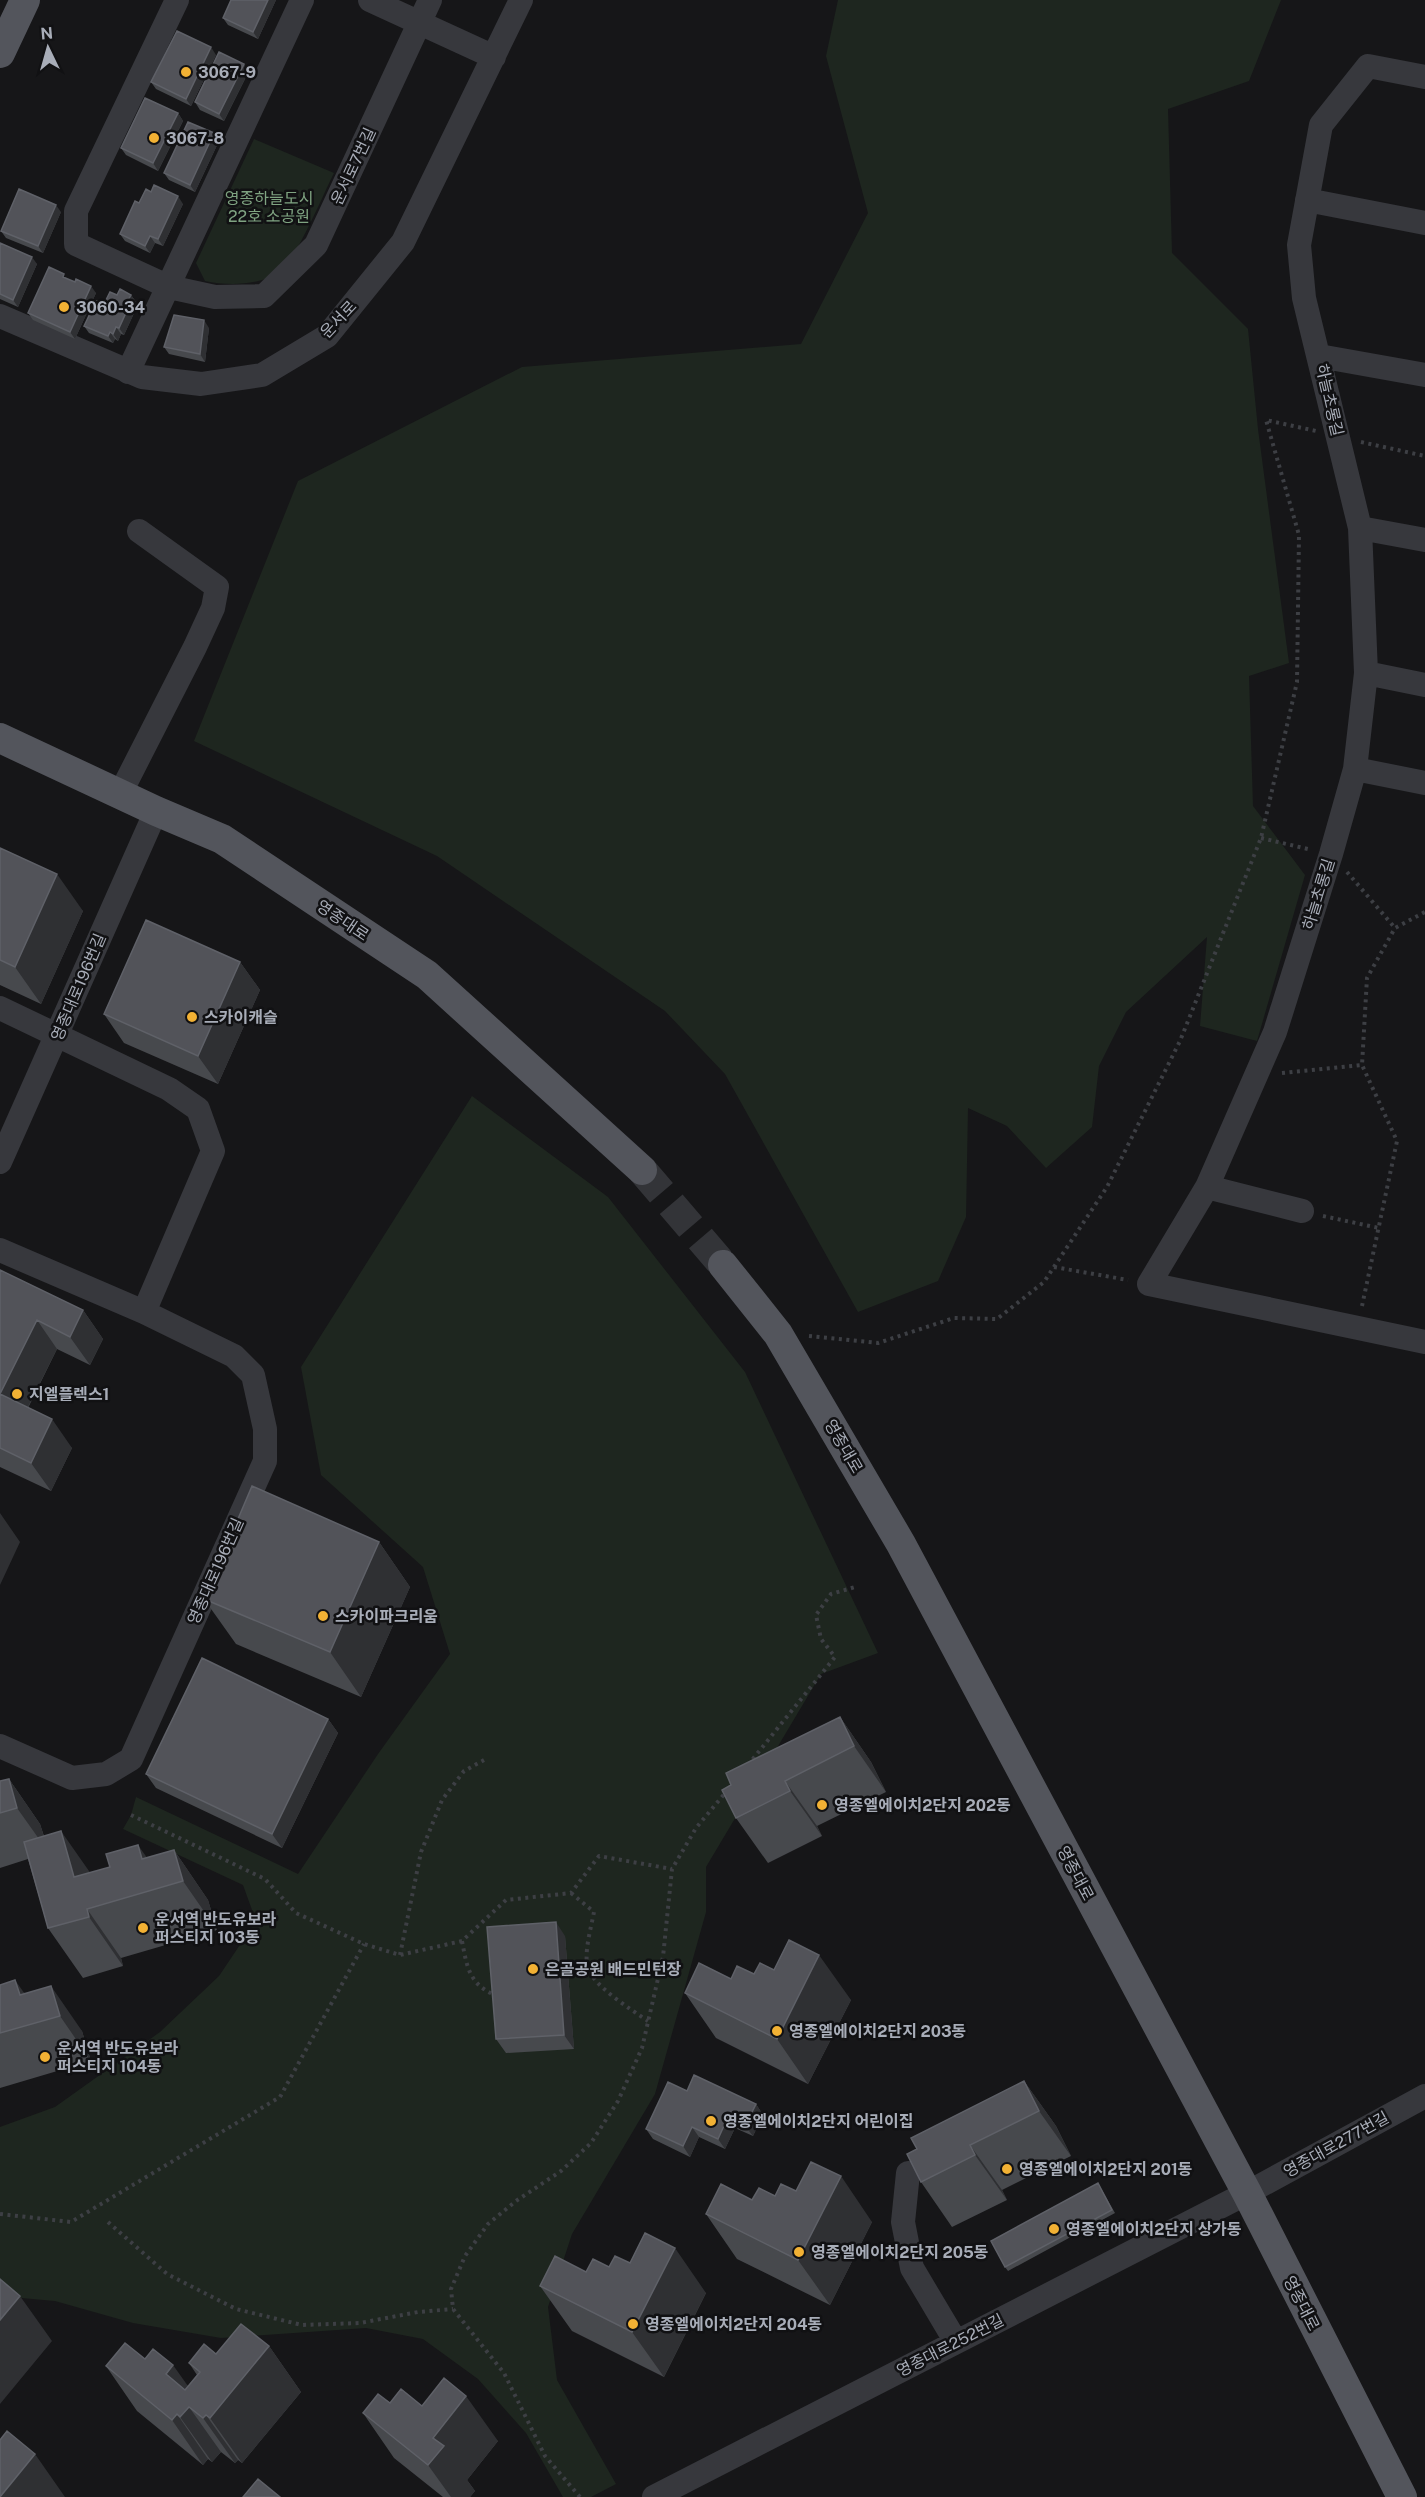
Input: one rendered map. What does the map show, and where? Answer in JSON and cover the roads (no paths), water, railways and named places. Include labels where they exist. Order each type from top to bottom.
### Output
[{"type":"main road","points":[[0,53],[25,0]]},
{"type":"main road","name":"영종대로","points":[[0,738],[156,811],[222,839],[427,975],[642,1170]]},
{"type":"main road","name":"영종대로","points":[[723,1265],[778,1334],[901,1544],[1247,2193],[1402,2497]]},
{"type":"street","name":"운서로7번길","points":[[177,0],[76,211],[76,244],[170,287],[215,297],[264,296],[316,245],[430,0]]},
{"type":"street","points":[[128,372],[170,287],[302,0]]},
{"type":"street","points":[[370,0],[494,57]]},
{"type":"street","name":"운서로","points":[[0,316],[142,377],[201,384],[262,375],[327,336],[403,242],[521,0]]},
{"type":"street","name":"하늘초롱길","points":[[1425,77],[1368,66],[1321,126],[1299,245],[1304,298],[1360,528],[1366,674],[1355,769],[1275,1032],[1207,1187],[1149,1284],[1425,1342]]},
{"type":"street","points":[[1307,200],[1425,223]]},
{"type":"street","points":[[1319,356],[1425,375]]},
{"type":"street","points":[[1360,528],[1425,540]]},
{"type":"street","points":[[120,794],[195,647],[213,608],[217,587],[139,531]]},
{"type":"street","points":[[1366,674],[1425,685]]},
{"type":"street","points":[[1355,769],[1425,783]]},
{"type":"street","name":"영종대로196번길","points":[[0,1162],[156,811]]},
{"type":"street","points":[[0,1008],[169,1089],[198,1109],[213,1151],[144,1311]]},
{"type":"street","points":[[1207,1187],[1302,1211]]},
{"type":"street","name":"영종대로196번길","points":[[0,1250],[144,1311],[234,1356],[253,1375],[265,1429],[265,1461],[131,1759],[106,1774],[72,1778],[0,1746]]},
{"type":"street","name":"영종대로277번길","points":[[1247,2193],[1425,2096]]},
{"type":"street","points":[[908,2173],[903,2222],[912,2268],[956,2342]]},
{"type":"street","name":"영종대로252번길","points":[[654,2497],[1247,2193]]},
{"type":"tunnel","points":[[642,1170],[723,1265]]},
{"type":"place","name":"3067-9","points":[[186,72]]},
{"type":"place","name":"3067-8","points":[[154,138]]},
{"type":"place","name":"3060-34","points":[[64,307]]},
{"type":"place","name":"스카이캐슬","points":[[192,1017]]},
{"type":"place","name":"지엘플렉스1","points":[[17,1394]]},
{"type":"place","name":"스카이파크리움","points":[[323,1616]]},
{"type":"place","name":"영종엘에이치2단지 202동","points":[[822,1805]]},
{"type":"place","name":"운서역 반도유보라 퍼스티지 103동","points":[[143,1928]]},
{"type":"place","name":"은골공원 배드민턴장","points":[[533,1969]]},
{"type":"place","name":"영종엘에이치2단지 203동","points":[[777,2031]]},
{"type":"place","name":"운서역 반도유보라 퍼스티지 104동","points":[[45,2057]]},
{"type":"place","name":"영종엘에이치2단지 어린이집","points":[[711,2121]]},
{"type":"place","name":"영종엘에이치2단지 201동","points":[[1007,2169]]},
{"type":"place","name":"영종엘에이치2단지 상가동","points":[[1054,2229]]},
{"type":"place","name":"영종엘에이치2단지 205동","points":[[799,2252]]},
{"type":"place","name":"영종엘에이치2단지 204동","points":[[633,2324]]},
{"type":"park label","name":"영종하늘도시 22호 소공원","points":[[269,207]]}]
